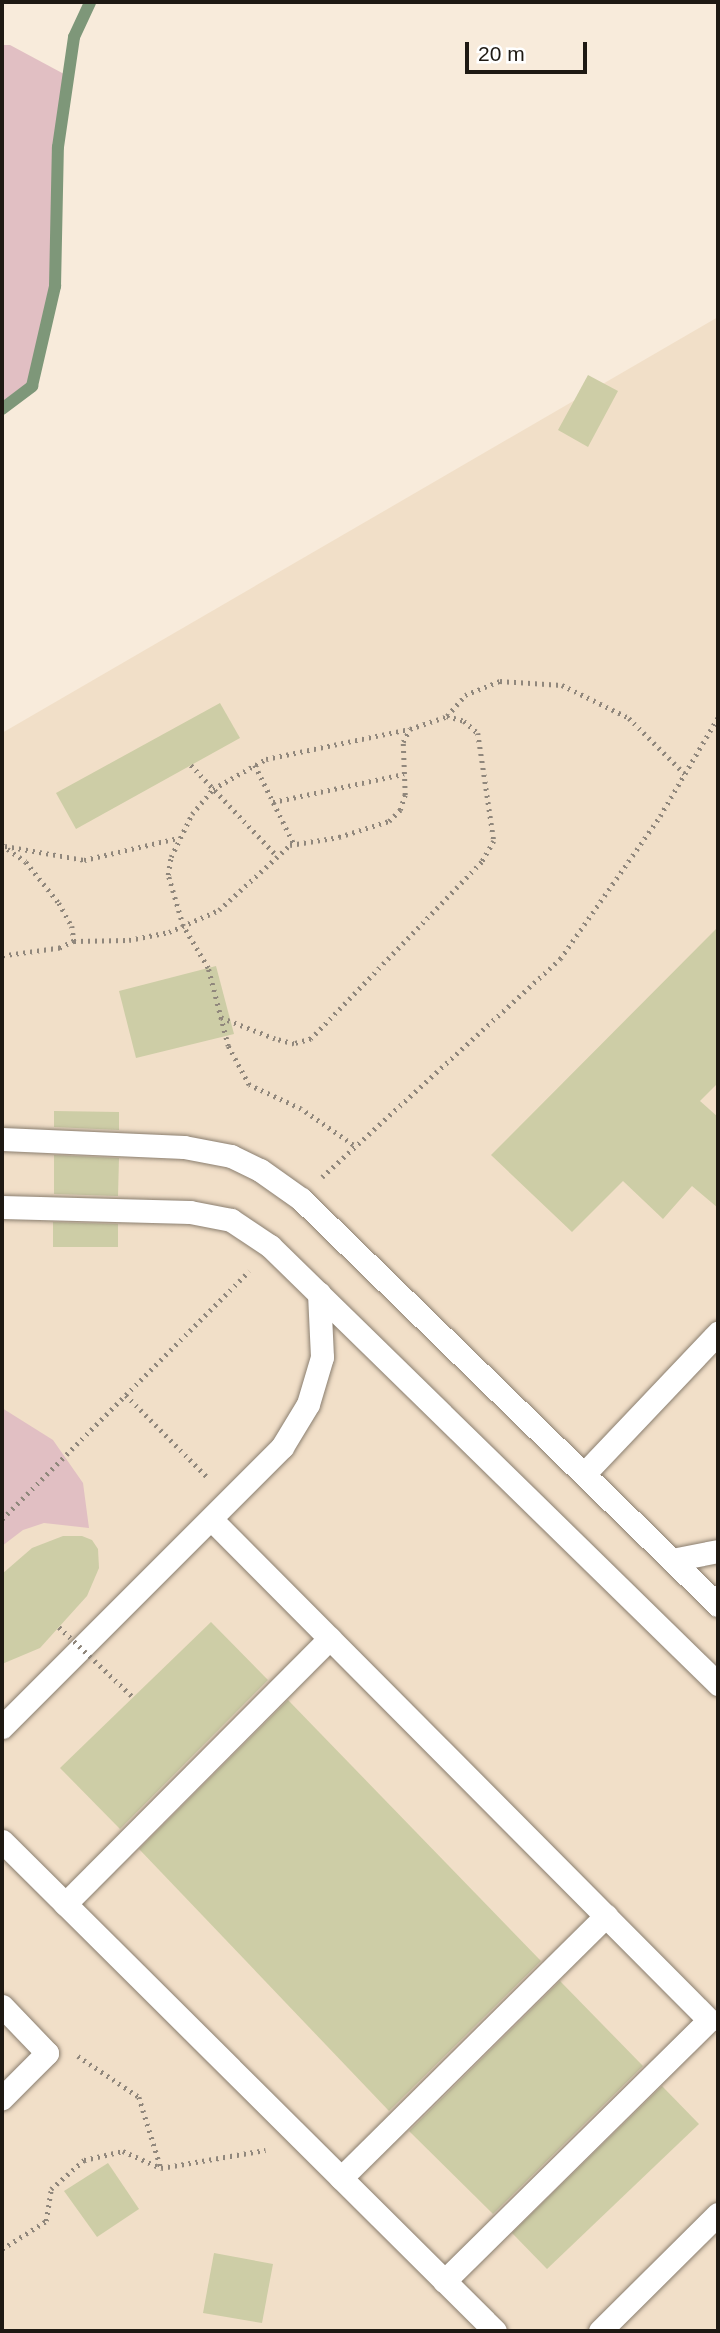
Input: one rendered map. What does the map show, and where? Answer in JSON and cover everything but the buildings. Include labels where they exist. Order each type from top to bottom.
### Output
[{"type":"lane","points":[[2,1139],[184,1147],[232,1156],[301,1199],[718,1605]]},
{"type":"lane","points":[[2,1208],[190,1212],[230,1220],[270,1246],[718,1684]]},
{"type":"lane","points":[[2,1727],[212,1520],[282,1447],[308,1404],[322,1357],[319,1293]]},
{"type":"lane","points":[[583,1474],[718,1333]]},
{"type":"lane","points":[[212,1520],[715,2022],[444,2281]]},
{"type":"lane","points":[[672,1560],[718,1551]]},
{"type":"lane","points":[[65,1904],[330,1638]]},
{"type":"lane","points":[[2,1841],[495,2331]]},
{"type":"lane","points":[[341,2178],[606,1916]]},
{"type":"lane","points":[[2,2006],[47,2053],[2,2098]]},
{"type":"lane","points":[[600,2331],[718,2214]]},
{"type":"path","points":[[353,1145],[301,1109],[249,1084],[228,1046],[208,968],[183,926],[168,875],[178,837],[213,789],[255,765],[374,733],[410,729],[447,716],[465,695],[500,681],[562,685],[629,718],[685,774]]},
{"type":"path","points":[[221,1018],[294,1044],[311,1039],[482,862],[494,841],[478,733],[447,716]]},
{"type":"path","points":[[301,1199],[353,1145],[560,958],[685,774],[718,718]]},
{"type":"path","points":[[2,956],[60,948],[74,941],[129,940],[183,926],[219,910],[276,855],[294,844],[339,837],[389,821],[400,810],[405,794],[403,742],[410,729]]},
{"type":"path","points":[[191,765],[276,855]]},
{"type":"path","points":[[255,765],[294,844]]},
{"type":"path","points":[[273,802],[404,775]]},
{"type":"path","points":[[2,845],[84,860],[178,837]]},
{"type":"path","points":[[2,845],[26,862],[59,903],[72,926],[74,941]]},
{"type":"path","points":[[2,1519],[127,1395],[270,1246]]},
{"type":"path","points":[[127,1395],[230,1501]]},
{"type":"path","points":[[59,1627],[133,1698]]},
{"type":"path","points":[[47,2053],[85,2057],[139,2096],[162,2168]]},
{"type":"path","points":[[2,2249],[46,2221],[51,2189],[84,2160],[123,2151],[162,2168],[264,2148],[273,2157]]},
{"type":"shaded area","points":[[2,45],[10,45],[64,74],[57,261],[42,342],[26,385],[2,403]]},
{"type":"shaded area","points":[[718,317],[718,2331],[2,2331],[2,733]]},
{"type":"shaded area","points":[[2,1408],[53,1440],[83,1483],[89,1528],[44,1523],[23,1530],[2,1546]]},
{"type":"waterway","points":[[2,409],[32,386],[55,286],[58,147],[74,37],[90,2]]}]
